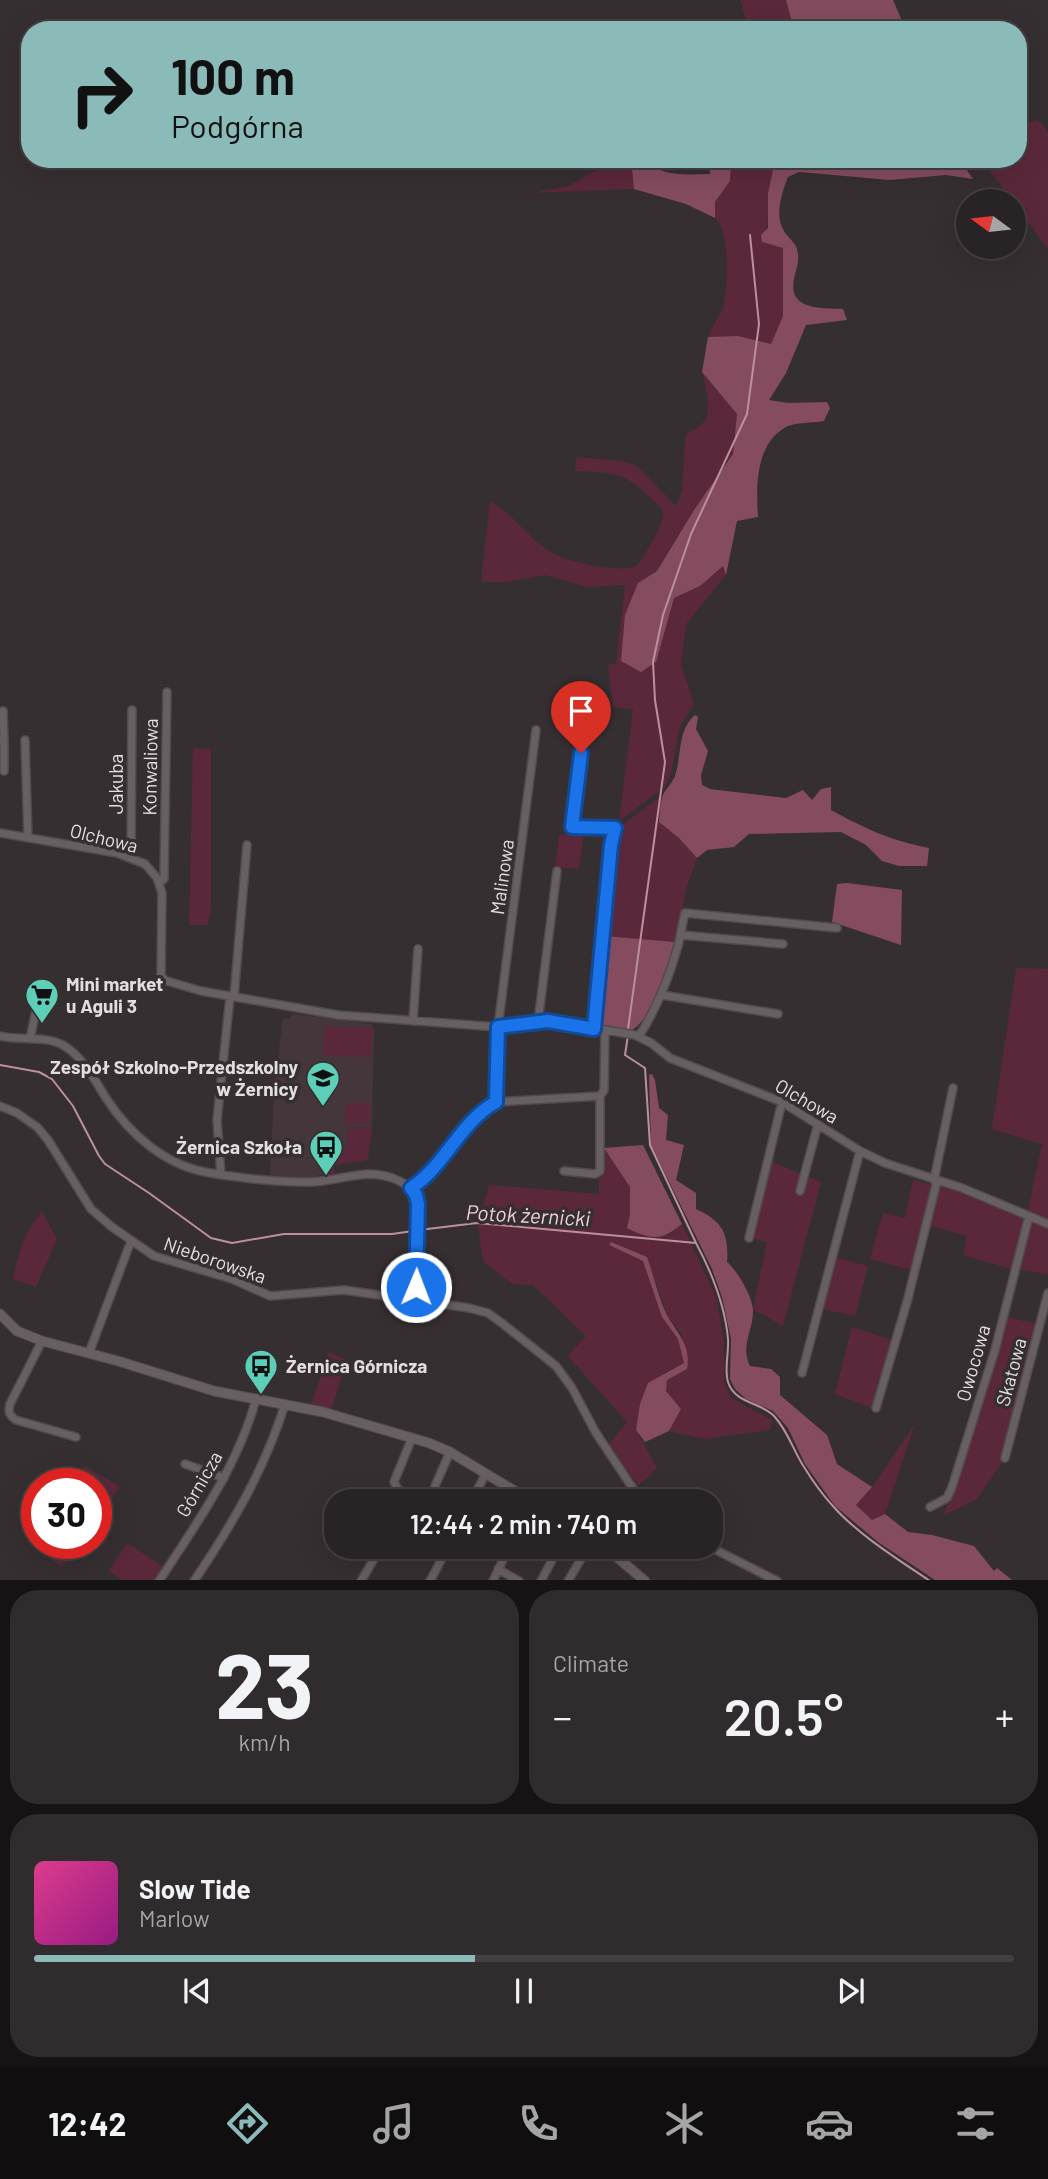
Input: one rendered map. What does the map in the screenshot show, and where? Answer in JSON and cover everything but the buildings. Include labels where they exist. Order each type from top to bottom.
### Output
[{"type":"street","name":"Konwaliowa","points":[[160,883],[164,879],[167,692]]},
{"type":"street","name":"Jakuba","points":[[131,857],[132,710]]},
{"type":"street","points":[[3,711],[4,771]]},
{"type":"street","points":[[584,729],[572,827],[615,828],[603,913],[594,1029]]},
{"type":"street","name":"Malinowa","points":[[496,1102],[498,1027],[536,730]]},
{"type":"street","points":[[25,740],[29,838]]},
{"type":"street","name":"Olchowa","points":[[0,833],[131,857],[145,864],[160,883],[163,903],[162,978],[191,989],[338,1015],[498,1027],[560,1022],[631,1035],[670,1058],[782,1102],[860,1151],[885,1163],[962,1188],[1048,1224]]},
{"type":"street","points":[[221,1175],[217,1120],[247,845]]},
{"type":"street","points":[[538,1022],[557,871]]},
{"type":"street","points":[[631,1035],[662,995],[685,913],[837,928]]},
{"type":"street","points":[[681,935],[783,944]]},
{"type":"street","points":[[413,1021],[418,949]]},
{"type":"street","points":[[662,995],[778,1014]]},
{"type":"street","points":[[30,1039],[37,1006]]},
{"type":"street","points":[[564,1171],[595,1174],[600,1171],[600,1096],[604,1090],[605,1031]]},
{"type":"street","points":[[0,1037],[57,1042],[74,1053],[130,1128],[155,1150],[185,1168],[221,1175],[305,1182],[373,1174],[411,1188],[417,1199],[415,1301]]},
{"type":"street","points":[[876,1408],[907,1302],[953,1088]]},
{"type":"street","points":[[411,1188],[424,1179],[479,1114],[496,1102],[600,1096]]},
{"type":"street","points":[[749,1238],[782,1102]]},
{"type":"street","name":"Nieborowska","points":[[0,1106],[17,1113],[37,1127],[52,1145],[89,1205],[131,1241],[161,1259],[232,1279],[270,1296],[341,1290],[488,1313],[552,1362],[572,1388],[596,1433],[633,1489]]},
{"type":"street","points":[[800,1191],[818,1124]]},
{"type":"street","points":[[803,1373],[860,1151]]},
{"type":"street","name":"Owocowa","points":[[930,1507],[947,1498],[952,1487],[995,1350],[1029,1216]]},
{"type":"street","points":[[89,1353],[131,1241]]},
{"type":"street","name":"Skatowa","points":[[1005,1458],[1048,1293]]},
{"type":"street","points":[[0,1314],[17,1331],[42,1341],[214,1391],[329,1413],[412,1438],[450,1452],[510,1489]]},
{"type":"street","points":[[42,1341],[10,1404],[10,1416],[76,1437]]},
{"type":"street","name":"Górnicza","points":[[159,1580],[224,1478],[240,1447],[256,1399]]},
{"type":"street","points":[[194,1580],[250,1491],[275,1436],[285,1404]]},
{"type":"street","points":[[398,1489],[394,1482],[412,1438]]},
{"type":"street","points":[[434,1489],[450,1452]]},
{"type":"street","points":[[185,1464],[224,1478]]},
{"type":"street","points":[[478,1489],[485,1475]]},
{"type":"street","points":[[723,1553],[777,1580]]},
{"type":"street","points":[[361,1580],[374,1559]]},
{"type":"street","points":[[430,1580],[441,1559]]},
{"type":"street","points":[[492,1580],[503,1559]]},
{"type":"street","points":[[541,1580],[552,1559]]},
{"type":"street","points":[[568,1580],[581,1559]]},
{"type":"street","points":[[620,1559],[645,1580]]},
{"type":"street","points":[[498,1569],[519,1580]]},
{"type":"shaded area","points":[[740,0],[786,0],[792,21],[746,21]]},
{"type":"shaded area","points":[[786,0],[893,0],[902,21],[792,21]]},
{"type":"shaded area","points":[[1036,120],[1041,122],[1048,133],[1048,249],[1026,219],[1026,189],[1003,189],[988,168],[1027,168],[1027,124]]},
{"type":"shaded area","points":[[604,168],[632,168],[634,189],[531,193],[569,186]]},
{"type":"shaded area","points":[[632,168],[656,168],[675,174],[710,174],[710,168],[731,168],[730,181],[715,202],[715,218],[686,204],[634,189]]},
{"type":"shaded area","points":[[731,168],[773,168],[768,222],[763,242],[783,248],[783,316],[771,344],[738,336],[708,337],[723,308],[727,275],[723,234],[715,218],[715,202],[730,181]]},
{"type":"shaded area","points":[[773,168],[965,168],[973,179],[946,175],[890,180],[799,172],[788,177],[779,211],[781,225],[797,250],[793,287],[796,297],[817,308],[843,309],[847,320],[806,325],[786,373],[769,400],[788,403],[827,402],[830,408],[824,421],[790,425],[768,444],[758,480],[758,517],[737,521],[726,575],[723,566],[700,586],[674,598],[656,662],[641,672],[621,661],[625,615],[638,583],[657,571],[694,510],[733,454],[737,414],[702,372],[708,337],[738,336],[771,344],[783,316],[783,248],[762,242],[761,235],[768,228],[768,194]]},
{"type":"shaded area","points":[[702,372],[737,414],[733,454],[694,510],[657,571],[638,583],[664,629],[674,598],[700,586],[723,565],[726,575],[686,624],[681,665],[694,704],[680,726],[671,773],[665,787],[619,821],[633,709],[613,707],[608,664],[616,664],[625,585],[587,587],[545,575],[505,582],[481,582],[490,501],[554,554],[604,567],[636,566],[658,530],[662,509],[641,489],[624,478],[604,473],[575,471],[576,457],[621,461],[637,466],[676,506],[682,491],[686,434],[706,419],[708,399]]},
{"type":"shaded area","points":[[695,715],[698,717],[696,729],[708,751],[701,775],[702,785],[710,789],[786,798],[803,790],[812,800],[821,789],[831,787],[831,810],[878,833],[929,848],[927,866],[899,866],[882,861],[866,845],[841,832],[749,834],[734,847],[707,850],[697,858],[679,838],[659,822],[662,798],[675,776],[685,728]]},
{"type":"shaded area","points":[[193,748],[211,749],[211,910],[207,925],[189,925]]},
{"type":"shaded area","points":[[663,795],[659,822],[679,838],[697,858],[687,886],[675,942],[605,936],[618,828]]},
{"type":"shaded area","points":[[584,831],[579,869],[555,867],[559,835]]},
{"type":"shaded area","points":[[837,884],[902,890],[901,945],[832,922]]},
{"type":"shaded area","points":[[605,936],[675,942],[655,1002],[632,1030],[596,1026]]},
{"type":"shaded area","points":[[1016,968],[1048,969],[1048,1220],[1028,1210],[1042,1144],[992,1129]]},
{"type":"shaded area","name":"Zespół Szkolno-Przedszkolny w Żernicy","points":[[294,1014],[371,1024],[374,1029],[372,1128],[348,1127],[347,1148],[323,1148],[322,1175],[314,1179],[270,1176],[274,1089],[283,1018],[289,1019]]},
{"type":"shaded area","points":[[324,1027],[373,1028],[371,1057],[323,1055]]},
{"type":"shaded area","points":[[652,1074],[659,1108],[668,1115],[666,1140],[684,1145],[676,1180],[696,1193],[696,1209],[712,1218],[722,1229],[727,1243],[727,1262],[740,1277],[750,1299],[753,1311],[746,1352],[750,1366],[771,1369],[780,1377],[780,1395],[827,1435],[837,1464],[872,1487],[856,1505],[872,1520],[885,1514],[908,1532],[974,1546],[994,1571],[997,1568],[1012,1580],[935,1580],[878,1542],[835,1506],[805,1464],[788,1428],[773,1411],[746,1399],[735,1389],[730,1379],[731,1339],[722,1297],[712,1269],[651,1145],[649,1075]]},
{"type":"shaded area","points":[[346,1103],[370,1103],[370,1124],[345,1123]]},
{"type":"shaded area","points":[[348,1127],[372,1128],[368,1160],[334,1165],[335,1175],[323,1176],[323,1147],[347,1148]]},
{"type":"shaded area","points":[[643,1145],[682,1224],[662,1236],[642,1235],[627,1228],[630,1187],[604,1148]]},
{"type":"shaded area","points":[[604,1148],[630,1187],[630,1215],[670,1234],[682,1224],[716,1297],[724,1341],[724,1383],[731,1398],[772,1420],[770,1430],[705,1439],[669,1431],[681,1409],[666,1391],[667,1380],[687,1369],[682,1335],[667,1315],[647,1257],[609,1245],[643,1261],[662,1317],[678,1339],[684,1363],[665,1372],[636,1430],[657,1468],[638,1486],[609,1444],[627,1422],[568,1356],[586,1336],[533,1285],[512,1284],[483,1261],[478,1226],[489,1185],[599,1194],[599,1177],[606,1172]]},
{"type":"shaded area","points":[[770,1161],[821,1182],[783,1326],[753,1309],[767,1242],[751,1238]]},
{"type":"shaded area","points":[[913,1180],[933,1185],[915,1271],[870,1259],[883,1213],[905,1218]]},
{"type":"shaded area","points":[[938,1186],[961,1192],[1023,1217],[1024,1223],[1012,1269],[963,1255],[967,1236],[928,1225]]},
{"type":"shaded area","points":[[42,1211],[57,1239],[36,1287],[13,1279],[23,1243]]},
{"type":"shaded area","points":[[1032,1221],[1048,1227],[1048,1274],[1019,1270]]},
{"type":"shaded area","points":[[611,1242],[647,1257],[664,1308],[683,1340],[687,1353],[687,1369],[667,1380],[666,1391],[681,1409],[669,1431],[645,1442],[636,1430],[640,1404],[648,1383],[684,1363],[678,1339],[662,1317],[643,1261],[609,1245]]},
{"type":"shaded area","points":[[834,1257],[868,1266],[855,1316],[823,1309]]},
{"type":"shaded area","points":[[1006,1317],[1037,1324],[1003,1461],[977,1499],[944,1515],[996,1356]]},
{"type":"shaded area","points":[[852,1327],[894,1341],[872,1408],[835,1394]]},
{"type":"shaded area","points":[[329,1352],[347,1360],[331,1410],[311,1405]]},
{"type":"shaded area","points":[[915,1424],[885,1514],[872,1520],[856,1505],[872,1487]]},
{"type":"shaded area","points":[[112,1482],[120,1487],[112,1498]]},
{"type":"shaded area","points":[[127,1543],[164,1567],[155,1580],[121,1580],[109,1571]]},
{"type":"shaded area","points":[[51,1559],[68,1559],[62,1567]]},
{"type":"waterway","points":[[628,1029],[665,762],[655,700],[653,662],[663,615],[691,534],[747,414],[759,324],[750,235]]},
{"type":"waterway","points":[[628,1035],[625,1055],[645,1068],[650,1145],[696,1243]]},
{"type":"waterway","name":"Potok żernicki","points":[[0,1065],[39,1072],[52,1079],[73,1106],[105,1164],[211,1238],[232,1243],[284,1234],[392,1234],[413,1231]]},
{"type":"waterway","name":"Potok żernicki","points":[[419,1230],[477,1223],[696,1243],[724,1314],[728,1339],[727,1377],[731,1389],[742,1399],[774,1416],[810,1477],[842,1516],[879,1546],[929,1580]]},
{"type":"place","name":"Mini market u Aguli 3","points":[[42,1025]]},
{"type":"place","name":"Zespół Szkolno-Przedszkolny w Żernicy","points":[[323,1108]]},
{"type":"place","name":"Żernica Szkoła","points":[[326,1177]]},
{"type":"place","name":"Żernica Górnicza","points":[[261,1396]]},
{"type":"route","points":[[416,1287],[418,1204],[411,1188],[424,1179],[479,1114],[496,1102],[498,1027],[548,1021],[594,1029],[602,927],[615,828],[572,827],[581,753]]}]
